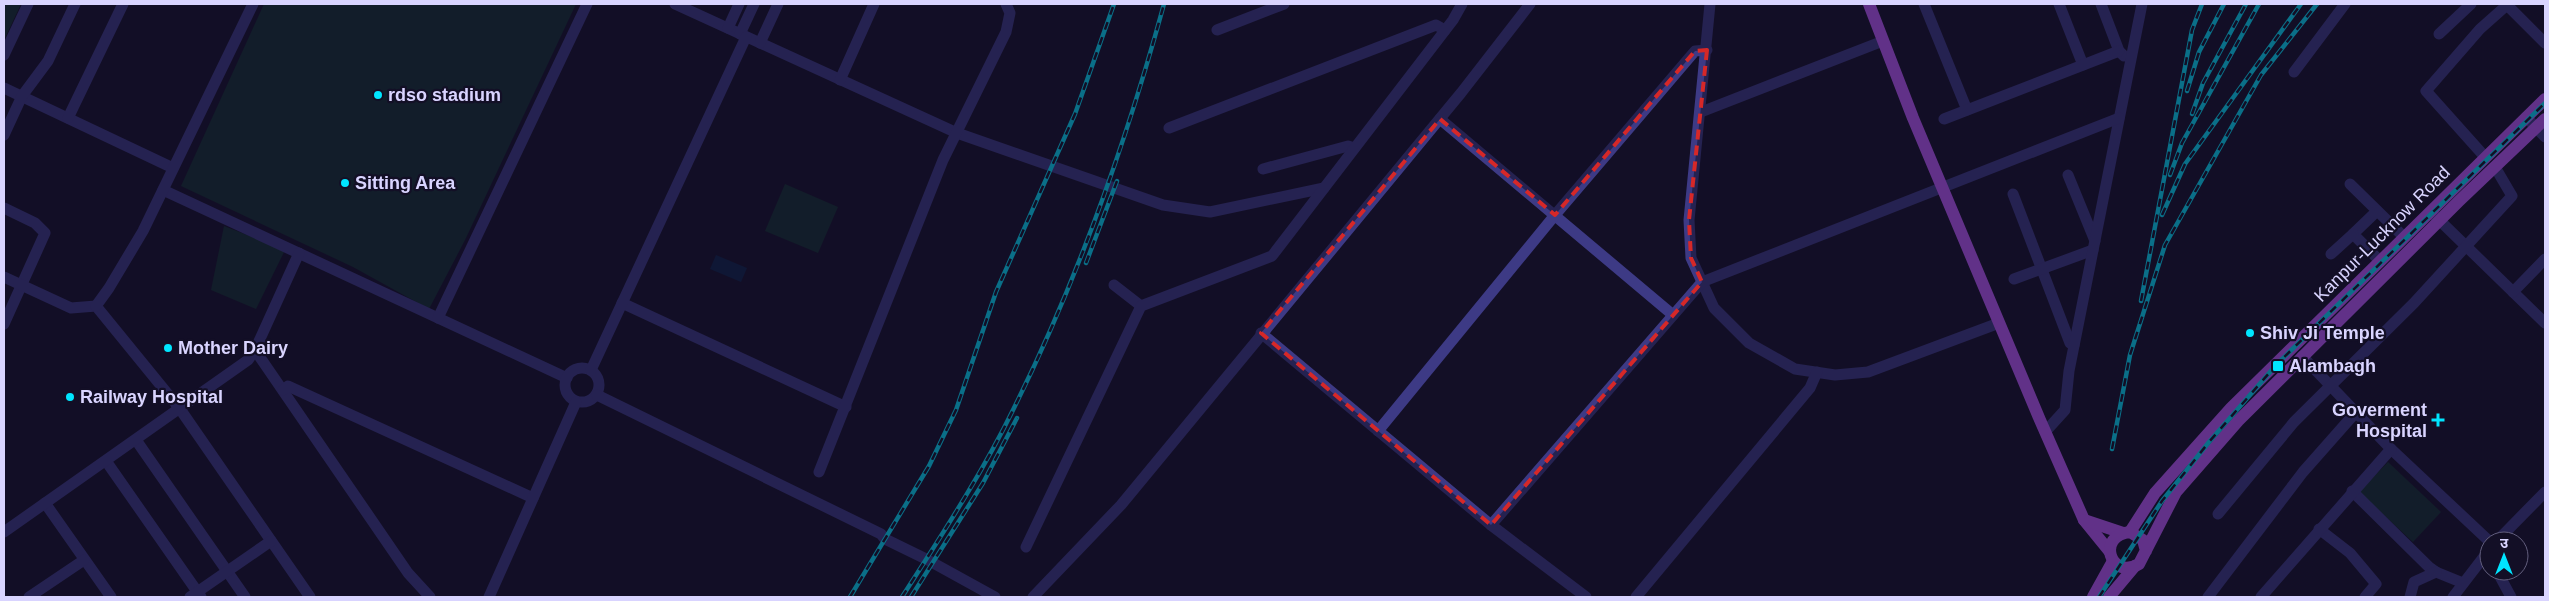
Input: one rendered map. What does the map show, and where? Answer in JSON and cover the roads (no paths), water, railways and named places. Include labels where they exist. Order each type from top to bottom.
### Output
[{"type":"main road","points":[[1869,4],[1999,323],[2084,520],[2111,556],[2126,568],[2135,566]]},
{"type":"main road","name":"Kanpur-Lucknow Road","points":[[2146,551],[2176,492],[2238,421],[2435,216],[2486,157],[2545,99]]},
{"type":"main road","name":"Kanpur-Lucknow Road","points":[[2126,533],[2155,493],[2231,408],[2404,237],[2435,216],[2542,128]]},
{"type":"main road","points":[[2084,520],[2143,540],[2146,551],[2144,558],[2109,597]]},
{"type":"main road","points":[[2093,597],[2111,556],[2113,540],[2126,533]]},
{"type":"street","points":[[4,55],[28,4]]},
{"type":"street","points":[[4,135],[22,96],[48,61],[75,4]]},
{"type":"street","points":[[68,118],[123,4]]},
{"type":"street","points":[[4,277],[71,308],[96,306],[110,288],[138,240],[252,4]]},
{"type":"street","points":[[438,318],[587,4]]},
{"type":"street","points":[[675,4],[957,133],[1163,205],[1210,212],[1324,188]]},
{"type":"street","points":[[728,28],[739,4]]},
{"type":"street","points":[[591,370],[743,35],[754,4]]},
{"type":"street","points":[[760,43],[778,4]]},
{"type":"street","points":[[840,80],[874,4]]},
{"type":"street","points":[[819,472],[943,160],[1006,32],[1010,13],[1006,4]]},
{"type":"street","points":[[1217,30],[1284,4]]},
{"type":"street","points":[[1026,547],[1141,306],[1272,256],[1445,30],[1462,4]]},
{"type":"street","points":[[1033,597],[1121,505],[1440,118],[1530,4]]},
{"type":"street","points":[[1710,4],[1689,220],[1690,258],[1714,308],[1749,343],[1795,369],[1835,375],[1868,372],[1999,323]]},
{"type":"street","points":[[1924,4],[1967,110]]},
{"type":"street","points":[[2059,4],[2083,65]]},
{"type":"street","points":[[2102,4],[2119,51],[2130,62]]},
{"type":"street","points":[[2046,432],[2064,410],[2074,346],[2142,4]]},
{"type":"street","points":[[2294,72],[2345,4]]},
{"type":"street","points":[[2439,34],[2471,4]]},
{"type":"street","points":[[2486,157],[2426,90],[2480,29],[2507,4],[2545,43]]},
{"type":"street","points":[[1170,128],[1436,25],[1445,30]]},
{"type":"street","points":[[1700,112],[1883,41]]},
{"type":"street","points":[[1378,431],[1555,215],[1694,52],[1707,50]]},
{"type":"street","points":[[1944,120],[2119,51]]},
{"type":"street","points":[[4,88],[173,168]]},
{"type":"street","points":[[2526,117],[2542,128]]},
{"type":"street","points":[[1440,118],[1673,315]]},
{"type":"street","points":[[1491,525],[1702,282],[2119,118]]},
{"type":"street","points":[[1263,169],[1348,146],[1354,148]]},
{"type":"street","points":[[2218,514],[2294,422],[2467,247],[2512,196],[2495,167]]},
{"type":"street","points":[[2068,175],[2094,245]]},
{"type":"street","points":[[2350,184],[2404,237]]},
{"type":"street","points":[[163,190],[567,378]]},
{"type":"street","points":[[2013,194],[2070,343],[2074,346]]},
{"type":"street","points":[[4,208],[35,223],[45,233],[4,324]]},
{"type":"street","points":[[2331,254],[2377,211]]},
{"type":"street","points":[[2435,216],[2545,323]]},
{"type":"street","points":[[2353,234],[2380,261]]},
{"type":"street","points":[[2014,279],[2042,269],[2094,245]]},
{"type":"street","points":[[4,532],[248,360],[255,350],[299,253]]},
{"type":"street","points":[[2513,292],[2545,259]]},
{"type":"street","points":[[1114,285],[1141,306]]},
{"type":"street","points":[[622,303],[846,407]]},
{"type":"street","points":[[96,306],[180,409],[310,597]]},
{"type":"street","points":[[1261,333],[1491,525],[1586,597]]},
{"type":"street","points":[[255,350],[408,574],[430,597]]},
{"type":"street","points":[[2302,356],[2479,539]]},
{"type":"street","points":[[578,368],[591,370],[599,381],[597,395],[588,402],[576,402],[568,395],[564,386],[567,378],[571,372],[578,368]]},
{"type":"street","points":[[1636,597],[1810,388],[1817,372]]},
{"type":"street","points":[[282,390],[288,386],[533,498]]},
{"type":"street","points":[[597,395],[881,534],[885,539],[995,597]]},
{"type":"street","points":[[489,597],[576,402]]},
{"type":"street","points":[[2208,597],[2303,472],[2356,412]]},
{"type":"street","points":[[136,440],[245,597]]},
{"type":"street","points":[[2261,597],[2352,491],[2391,449]]},
{"type":"street","points":[[106,461],[196,596],[271,541]]},
{"type":"street","points":[[2352,491],[2436,572],[2463,583]]},
{"type":"street","points":[[2508,531],[2545,492]]},
{"type":"street","points":[[45,504],[111,597]]},
{"type":"street","points":[[2319,530],[2350,553],[2376,584],[2365,597]]},
{"type":"street","points":[[29,597],[84,560]]},
{"type":"street","points":[[2453,597],[2479,562]]},
{"type":"street","points":[[2410,597],[2414,582],[2436,572]]},
{"type":"street","points":[[2502,581],[2511,597]]},
{"type":"water","points":[[716,255],[747,268],[741,282],[710,269]]},
{"type":"railway","points":[[850,597],[929,466],[956,410],[996,292],[1075,114],[1114,4]]},
{"type":"railway","points":[[902,597],[961,504],[1002,433],[1059,310],[1080,260],[1117,159],[1164,4]]},
{"type":"railway","points":[[2141,301],[2192,30],[2202,4]]},
{"type":"railway","points":[[2187,91],[2199,52],[2224,4]]},
{"type":"railway","points":[[2192,114],[2203,83],[2246,4]]},
{"type":"railway","points":[[2170,175],[2182,143],[2259,4]]},
{"type":"railway","points":[[2162,215],[2185,164],[2301,4]]},
{"type":"railway","points":[[2112,449],[2130,355],[2165,245],[2261,75],[2317,4]]},
{"type":"railway","points":[[2099,597],[2162,501],[2209,442],[2277,364],[2545,103]]},
{"type":"railway","points":[[1086,263],[1117,181]]},
{"type":"railway","points":[[911,597],[983,483],[1017,418]]},
{"type":"place","name":"rdso stadium","points":[[378,95]]},
{"type":"place","name":"Sitting Area","points":[[345,183]]},
{"type":"place","name":"Shiv Ji Temple","points":[[2250,333]]},
{"type":"place","name":"Mother Dairy","points":[[168,348]]},
{"type":"place","name":"Alambagh","points":[[2278,366]]},
{"type":"place","name":"Railway Hospital","points":[[70,397]]},
{"type":"place","name":"Goverment Hospital","points":[[2438,420]]}]
